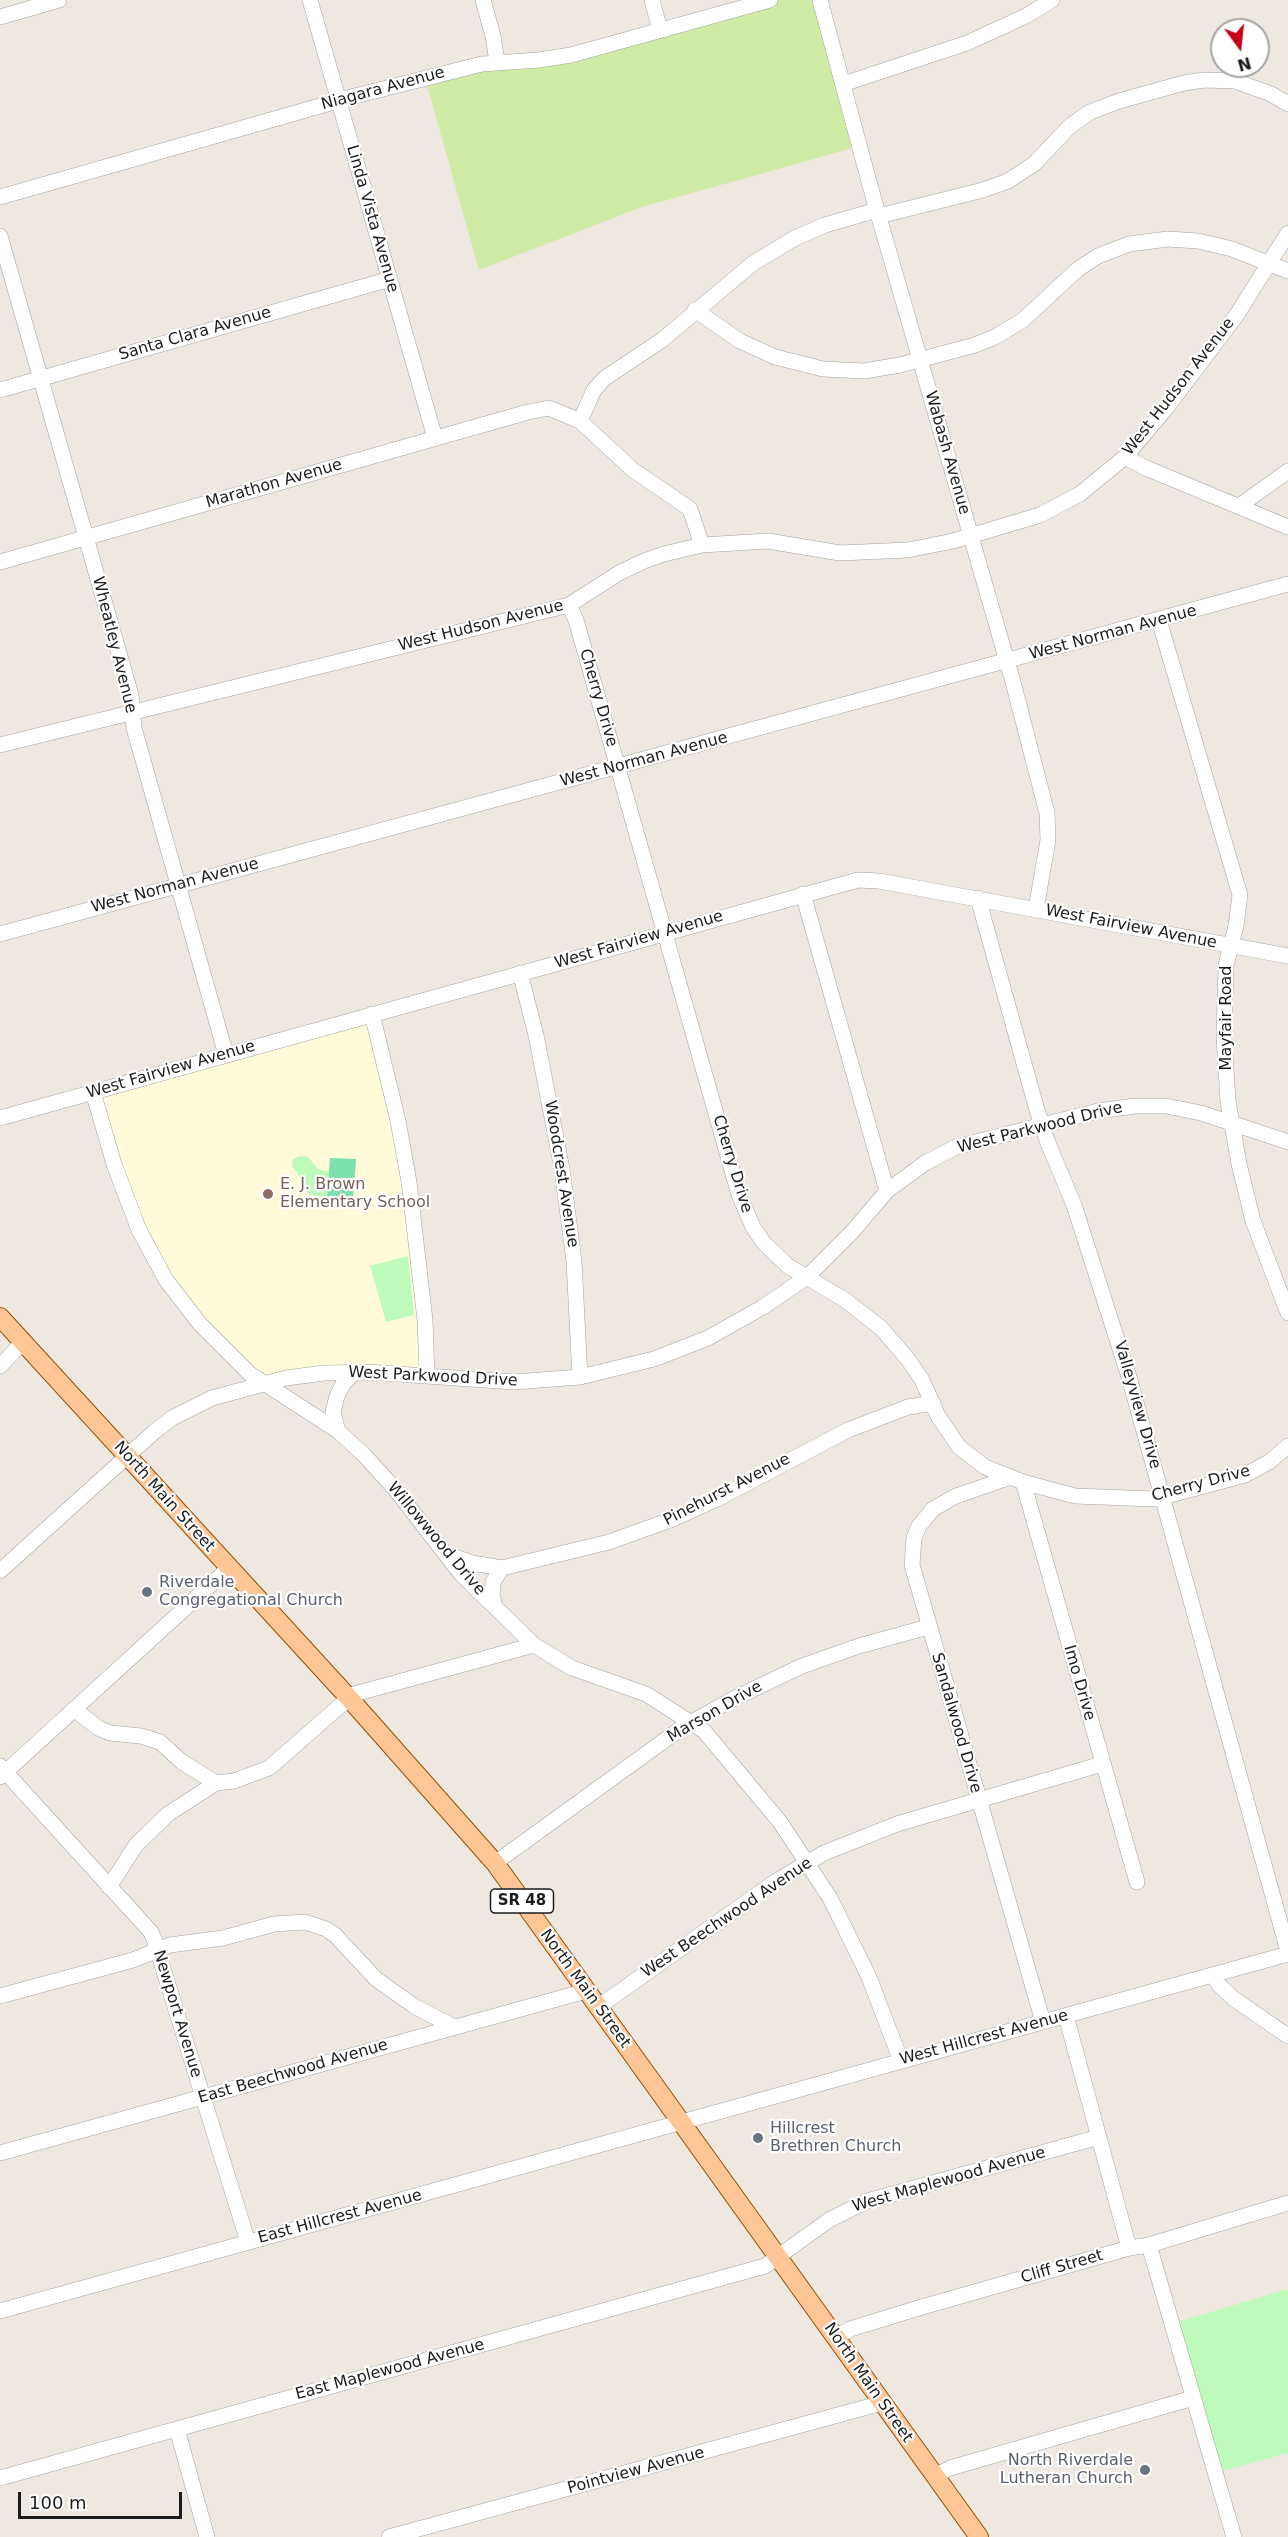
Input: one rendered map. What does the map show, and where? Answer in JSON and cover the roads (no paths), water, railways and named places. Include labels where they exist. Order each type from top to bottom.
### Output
[{"type":"main road","name":"North Main Street","points":[[0,1317],[348,1697],[495,1863],[979,2537]]},
{"type":"street","points":[[0,17],[59,0]]},
{"type":"street","name":"Linda Vista Avenue","points":[[310,0],[435,438]]},
{"type":"street","points":[[483,0],[493,36],[497,62]]},
{"type":"street","points":[[652,0],[660,30]]},
{"type":"street","name":"Niagara Avenue","points":[[0,196],[339,100],[497,62],[539,60],[571,55],[770,0]]},
{"type":"street","name":"Wabash Avenue","points":[[820,0],[1047,813],[1048,840],[1036,909]]},
{"type":"street","points":[[843,84],[967,44],[1026,16],[1052,0]]},
{"type":"street","points":[[702,545],[690,509],[633,470],[580,421],[594,390],[605,378],[662,340],[745,269],[773,250],[825,225],[983,190],[1008,181],[1034,164],[1070,126],[1090,112],[1119,101],[1184,83],[1204,80],[1235,81],[1271,94],[1288,104]]},
{"type":"street","name":"West Hudson Avenue","points":[[0,745],[568,605],[619,573],[644,561],[702,545],[768,541],[840,552],[874,553],[930,546],[1026,520],[1056,508],[1080,494],[1125,457],[1198,369],[1236,316],[1288,233]]},
{"type":"street","name":"Wheatley Avenue","points":[[0,236],[131,695],[134,728],[226,1055]]},
{"type":"street","points":[[695,310],[748,345],[796,364],[823,369],[864,371],[921,360],[995,337],[1023,320],[1078,269],[1098,256],[1130,244],[1168,239],[1198,241],[1232,249],[1288,271]]},
{"type":"street","name":"Santa Clara Avenue","points":[[0,390],[390,279]]},
{"type":"street","name":"Marathon Avenue","points":[[0,562],[528,412],[549,408],[580,421]]},
{"type":"street","points":[[1125,457],[1146,468],[1288,527]]},
{"type":"street","points":[[1239,506],[1288,471]]},
{"type":"street","name":"West Norman Avenue","points":[[0,934],[178,884],[1006,663],[1288,584]]},
{"type":"street","name":"Cherry Drive","points":[[568,605],[576,620],[744,1209],[753,1227],[774,1254],[853,1305],[881,1328],[907,1358],[942,1423],[959,1447],[985,1467],[1017,1480],[1075,1496],[1141,1499],[1163,1497],[1245,1475],[1269,1462],[1288,1446]]},
{"type":"street","name":"Mayfair Road","points":[[1159,620],[1240,895],[1240,906],[1226,965],[1224,1025],[1228,1101],[1239,1164],[1253,1221],[1288,1312]]},
{"type":"street","name":"West Fairview Avenue","points":[[0,1118],[849,881],[868,880],[978,898],[1288,956]]},
{"type":"street","points":[[803,894],[887,1191]]},
{"type":"street","name":"Valleyview Drive","points":[[978,898],[1042,1125],[1074,1205],[1105,1298],[1163,1497],[1288,1953]]},
{"type":"street","name":"Woodcrest Avenue","points":[[520,973],[536,1035],[562,1169],[574,1261],[580,1377]]},
{"type":"street","points":[[372,1014],[398,1121],[409,1182],[425,1320],[427,1375]]},
{"type":"street","name":"Willowwood Drive","points":[[93,1092],[128,1205],[158,1266],[200,1324],[250,1374],[338,1431],[381,1473],[461,1574],[534,1645],[572,1668],[646,1694],[704,1731],[752,1786],[808,1862],[848,1932],[869,1977],[900,2061]]},
{"type":"street","name":"West Parkwood Drive","points":[[0,1571],[154,1432],[192,1407],[212,1398],[265,1383],[297,1377],[355,1372],[514,1382],[580,1377],[654,1359],[708,1338],[807,1277],[852,1232],[887,1191],[925,1163],[956,1147],[1098,1111],[1135,1106],[1177,1108],[1201,1113],[1288,1142]]},
{"type":"street","points":[[0,1366],[23,1342]]},
{"type":"street","points":[[338,1431],[333,1412],[337,1396],[343,1384],[355,1372]]},
{"type":"street","name":"Pinehurst Avenue","points":[[447,1554],[472,1563],[502,1568],[574,1552],[640,1532],[717,1499],[848,1430],[908,1407],[933,1403]]},
{"type":"street","name":"Sandalwood Drive","points":[[1017,1480],[944,1501],[933,1509],[919,1526],[912,1548],[912,1565],[1043,2022]]},
{"type":"street","name":"Imo Drive","points":[[1017,1480],[1137,1882]]},
{"type":"street","points":[[2,1771],[229,1568]]},
{"type":"street","points":[[495,1607],[493,1582],[502,1568]]},
{"type":"street","name":"Marson Drive","points":[[495,1863],[692,1722],[802,1666],[860,1646],[928,1627]]},
{"type":"street","points":[[109,1887],[136,1845],[168,1814],[216,1783],[234,1781],[269,1768],[348,1697],[534,1645]]},
{"type":"street","points":[[74,1709],[98,1728],[110,1733],[141,1736],[159,1742],[182,1762],[216,1783]]},
{"type":"street","name":"West Beechwood Avenue","points":[[598,2007],[775,1882],[808,1862],[854,1840],[897,1824],[1102,1764]]},
{"type":"street","name":"Newport Avenue","points":[[2,1771],[151,1932],[248,2242]]},
{"type":"street","points":[[0,1996],[133,1960],[158,1949],[180,1943],[222,1938],[280,1923],[305,1923],[326,1929],[343,1941],[376,1979],[395,1994],[454,2027]]},
{"type":"street","name":"West Hillcrest Avenue","points":[[681,2122],[1288,1953]]},
{"type":"street","points":[[1213,1975],[1219,1985],[1234,1999],[1288,2036]]},
{"type":"street","name":"East Beechwood Avenue","points":[[0,2153],[586,1991]]},
{"type":"street","points":[[1066,2016],[1129,2248]]},
{"type":"street","name":"East Hillcrest Avenue","points":[[0,2311],[681,2122]]},
{"type":"street","name":"West Maplewood Avenue","points":[[777,2258],[829,2220],[867,2201],[1099,2137]]},
{"type":"street","name":"Cliff Street","points":[[837,2337],[850,2330],[1288,2203]]},
{"type":"street","points":[[1149,2245],[1234,2537]]},
{"type":"street","name":"East Maplewood Avenue","points":[[0,2478],[765,2266],[777,2258]]},
{"type":"street","points":[[935,2476],[950,2468],[1192,2398]]},
{"type":"street","name":"Pointview Avenue","points":[[389,2537],[441,2530],[882,2403]]},
{"type":"street","points":[[177,2429],[207,2537]]},
{"type":"place","name":"E. J. Brown Elementary School","points":[[268,1194]]},
{"type":"place","name":"Riverdale Congregational Church","points":[[147,1592]]},
{"type":"place","name":"Hillcrest Brethren Church","points":[[758,2138]]},
{"type":"place","name":"North Riverdale Lutheran Church","points":[[1145,2470]]}]
